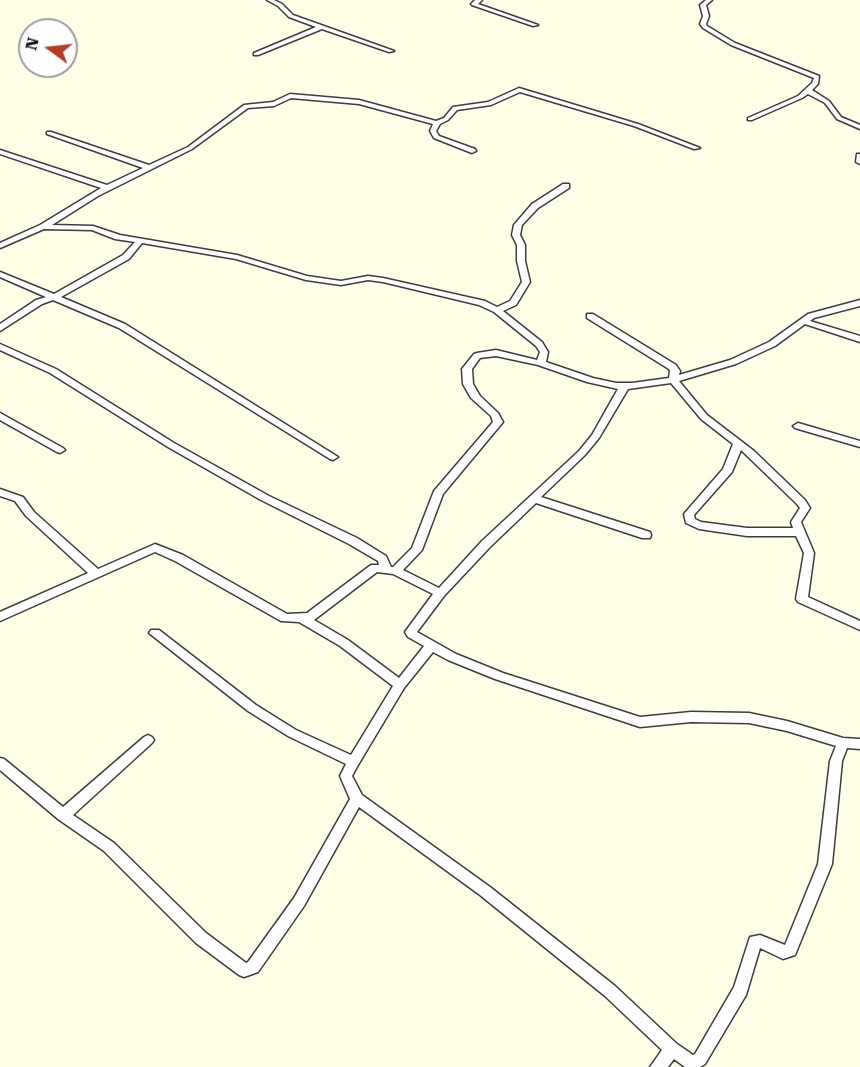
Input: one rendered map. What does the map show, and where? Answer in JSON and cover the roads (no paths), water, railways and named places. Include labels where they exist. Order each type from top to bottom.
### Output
[{"type":"street","points":[[270,0],[280,5],[291,16],[391,51]]},
{"type":"street","points":[[479,0],[474,4],[535,25]]},
{"type":"street","points":[[709,0],[703,5],[706,16],[704,26],[733,44],[815,75],[817,81],[795,100],[750,119]]},
{"type":"street","points":[[256,54],[321,27]]},
{"type":"street","points":[[0,246],[43,226],[107,188],[190,148],[246,106],[273,104],[290,96],[359,102],[437,123],[446,119],[455,108],[489,104],[519,90],[636,125],[696,148]]},
{"type":"street","points":[[808,91],[827,102],[839,118],[860,127]]},
{"type":"street","points":[[437,123],[433,131],[436,137],[472,151]]},
{"type":"street","points":[[49,133],[151,168]]},
{"type":"street","points":[[0,152],[107,188]]},
{"type":"street","points":[[860,156],[860,162]]},
{"type":"street","points":[[497,310],[513,303],[526,282],[521,261],[521,245],[516,235],[518,225],[535,206],[566,186]]},
{"type":"street","points":[[43,226],[93,228],[118,237],[237,257],[306,278],[341,283],[368,278],[383,280],[482,303],[497,310],[544,350],[541,363]]},
{"type":"street","points":[[0,328],[53,296],[126,257],[140,241]]},
{"type":"street","points":[[0,274],[122,326],[155,344],[333,458]]},
{"type":"street","points":[[0,618],[149,549],[161,548],[285,618],[303,619],[315,614],[371,571],[390,570],[417,550],[432,503],[444,484],[498,422],[495,415],[476,398],[465,376],[477,356],[489,352],[541,363],[590,380],[624,387],[673,380],[750,355],[820,312],[860,303]]},
{"type":"street","points":[[590,316],[673,367],[675,371],[673,380]]},
{"type":"street","points":[[806,321],[860,339]]},
{"type":"street","points":[[0,347],[53,371],[171,445],[265,498],[353,541],[378,556],[390,570],[440,593]]},
{"type":"street","points":[[673,380],[704,417],[766,467],[805,506],[796,521],[809,553],[802,599],[860,626]]},
{"type":"street","points":[[624,387],[596,436],[535,499],[486,544],[440,593],[411,632],[431,646],[499,676],[636,721],[691,717],[749,718],[787,726],[843,743],[860,744]]},
{"type":"street","points":[[0,416],[60,450]]},
{"type":"street","points":[[798,426],[860,444]]},
{"type":"street","points":[[738,444],[728,470],[689,514],[690,521],[699,525],[747,532],[800,532]]},
{"type":"street","points":[[0,492],[19,499],[30,514],[96,573]]},
{"type":"street","points":[[535,499],[646,536]]},
{"type":"street","points":[[303,619],[344,643],[400,685]]},
{"type":"street","points":[[155,633],[252,708],[292,733],[353,762]]},
{"type":"street","points":[[431,646],[400,685],[346,776],[357,799],[485,891],[610,991],[688,1062],[698,1061],[741,990],[755,942],[760,941],[783,952],[790,950],[825,864],[836,761],[843,743]]},
{"type":"street","points":[[63,814],[148,740]]},
{"type":"street","points":[[0,763],[63,814],[110,847],[201,938],[247,970],[253,967],[299,902],[357,799]]},
{"type":"street","points":[[658,1067],[672,1049]]}]
